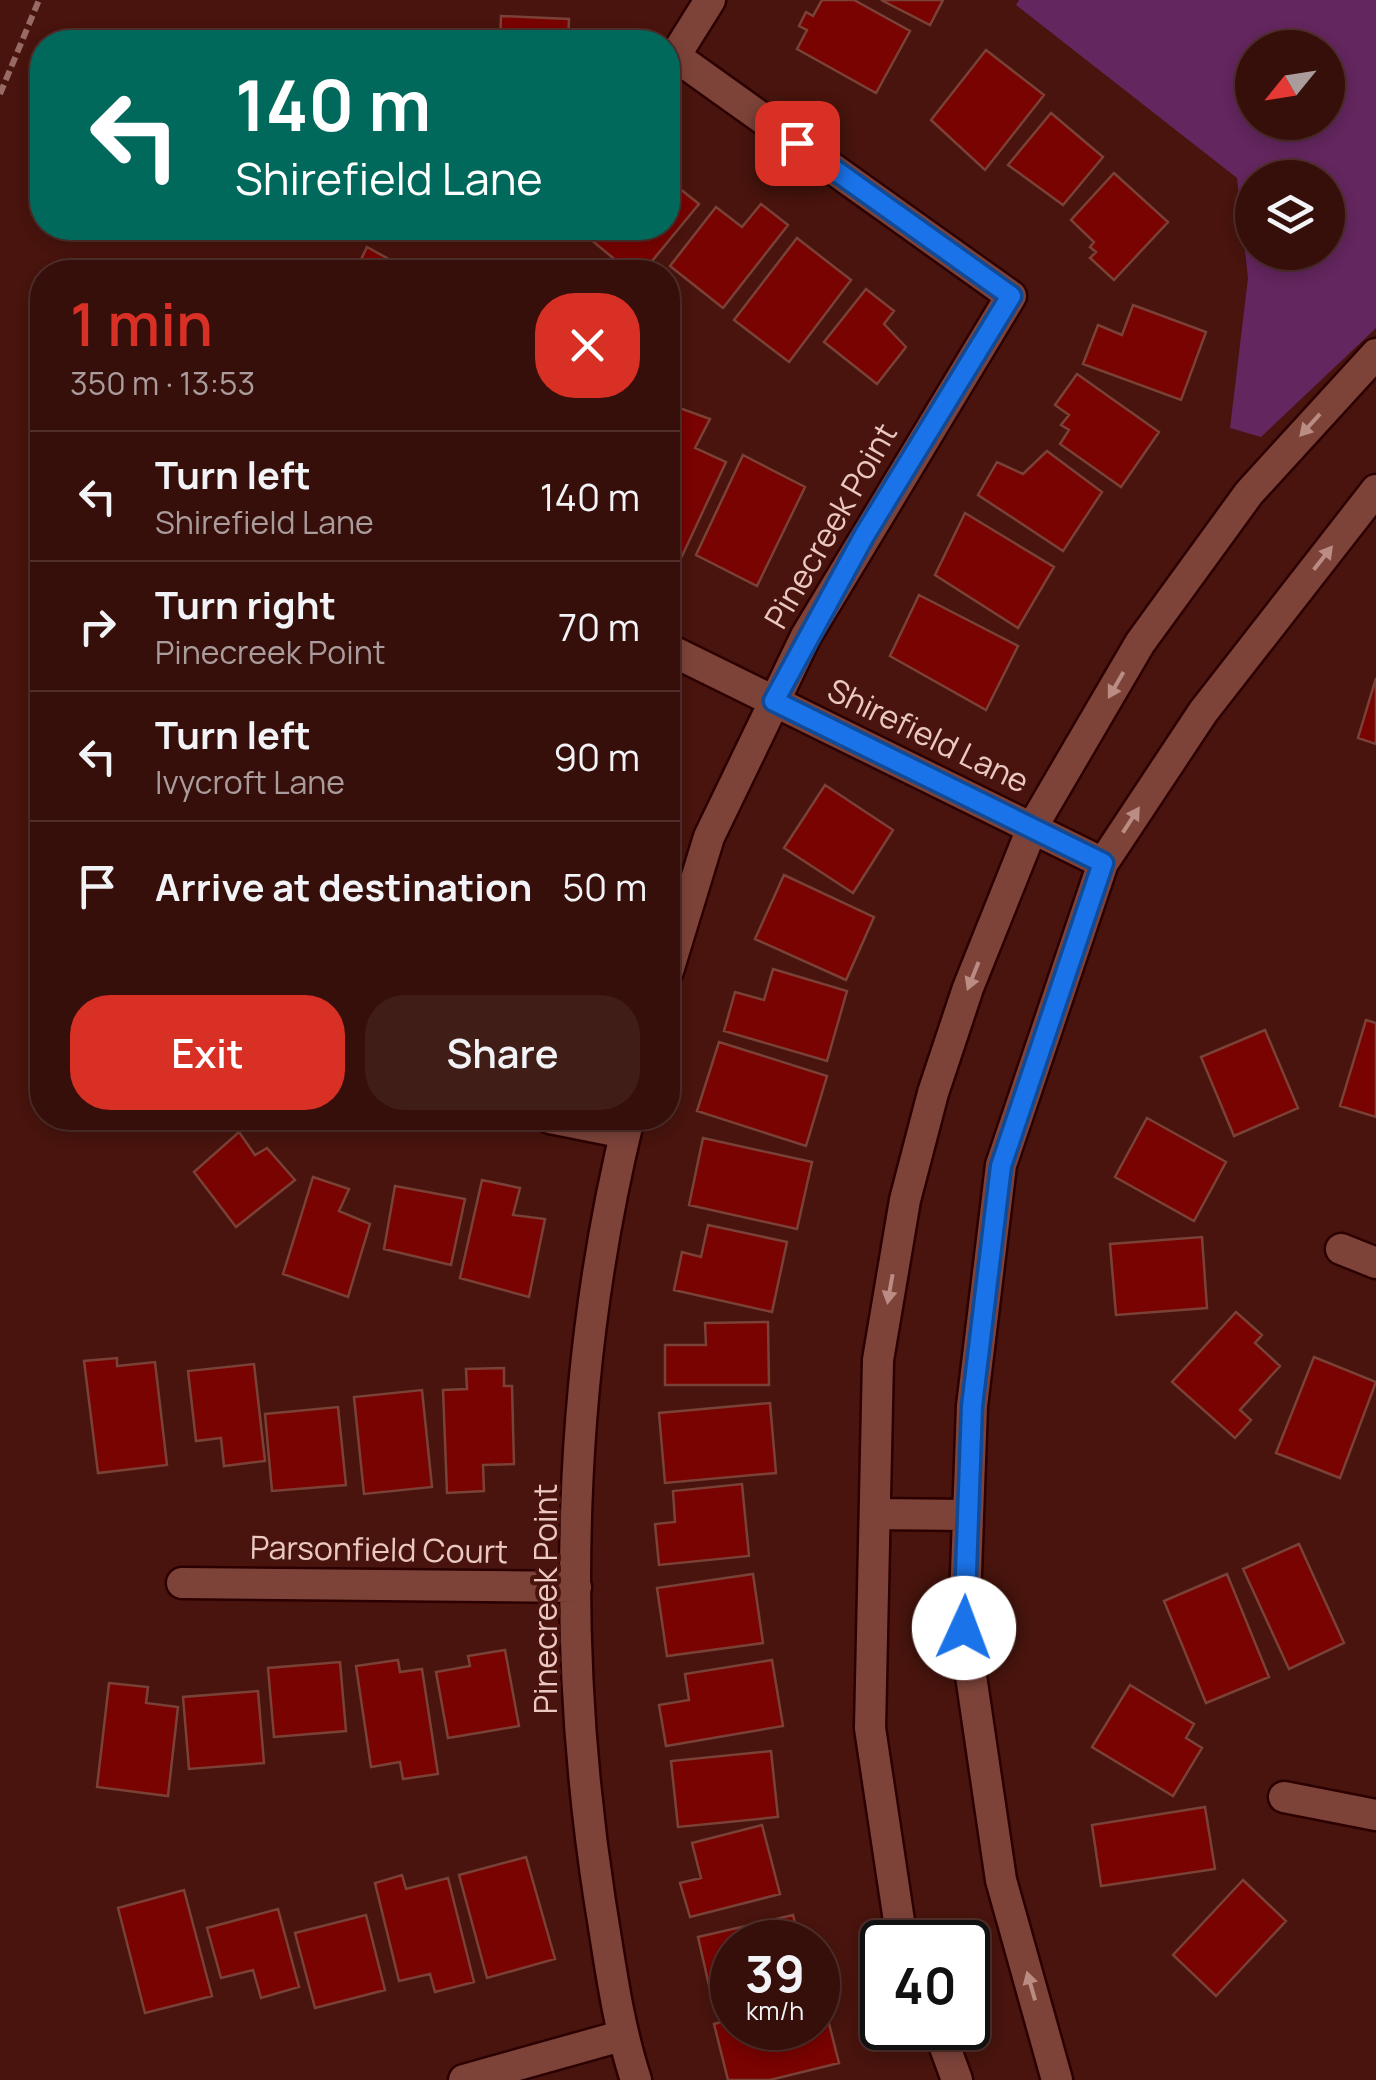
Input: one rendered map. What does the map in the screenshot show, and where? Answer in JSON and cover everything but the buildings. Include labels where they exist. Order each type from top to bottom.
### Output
[{"type":"street","name":"Pinecreek Point","points":[[680,48],[710,0]]},
{"type":"street","name":"Pinecreek Point","points":[[680,60],[1011,296],[873,521],[774,701],[710,837],[680,932]]},
{"type":"street","points":[[899,1920],[870,1728],[878,1360],[905,1200],[968,988],[1033,826],[1140,643],[1249,493],[1376,354]]},
{"type":"street","points":[[1057,2080],[1001,1880],[964,1628],[972,1406],[1001,1166],[1103,863],[1203,712],[1376,490]]},
{"type":"street","name":"Shirefield Lane","points":[[680,655],[1103,863]]},
{"type":"street","name":"Pinecreek Point","points":[[626,1130],[612,1190],[584,1387],[576,1587],[588,1820],[621,2036],[636,2080]]},
{"type":"street","points":[[1341,1249],[1376,1264]]},
{"type":"street","points":[[876,1514],[968,1516]]},
{"type":"street","name":"Parsonfield Court","points":[[182,1583],[576,1587]]},
{"type":"street","points":[[1284,1797],[1376,1814]]},
{"type":"street","points":[[464,2080],[621,2036]]},
{"type":"street","points":[[946,2050],[958,2080]]},
{"type":"path","points":[[0,94],[38,0]]},
{"type":"shaded area","points":[[1019,0],[1376,0],[1376,328],[1261,437],[1230,428],[1247,270],[1345,270],[1345,160],[1235,160],[1235,176],[1016,5]]},
{"type":"route","points":[[797,143],[1011,296],[864,536],[806,636],[774,701],[1103,863],[1001,1166],[972,1406],[964,1628]]}]
